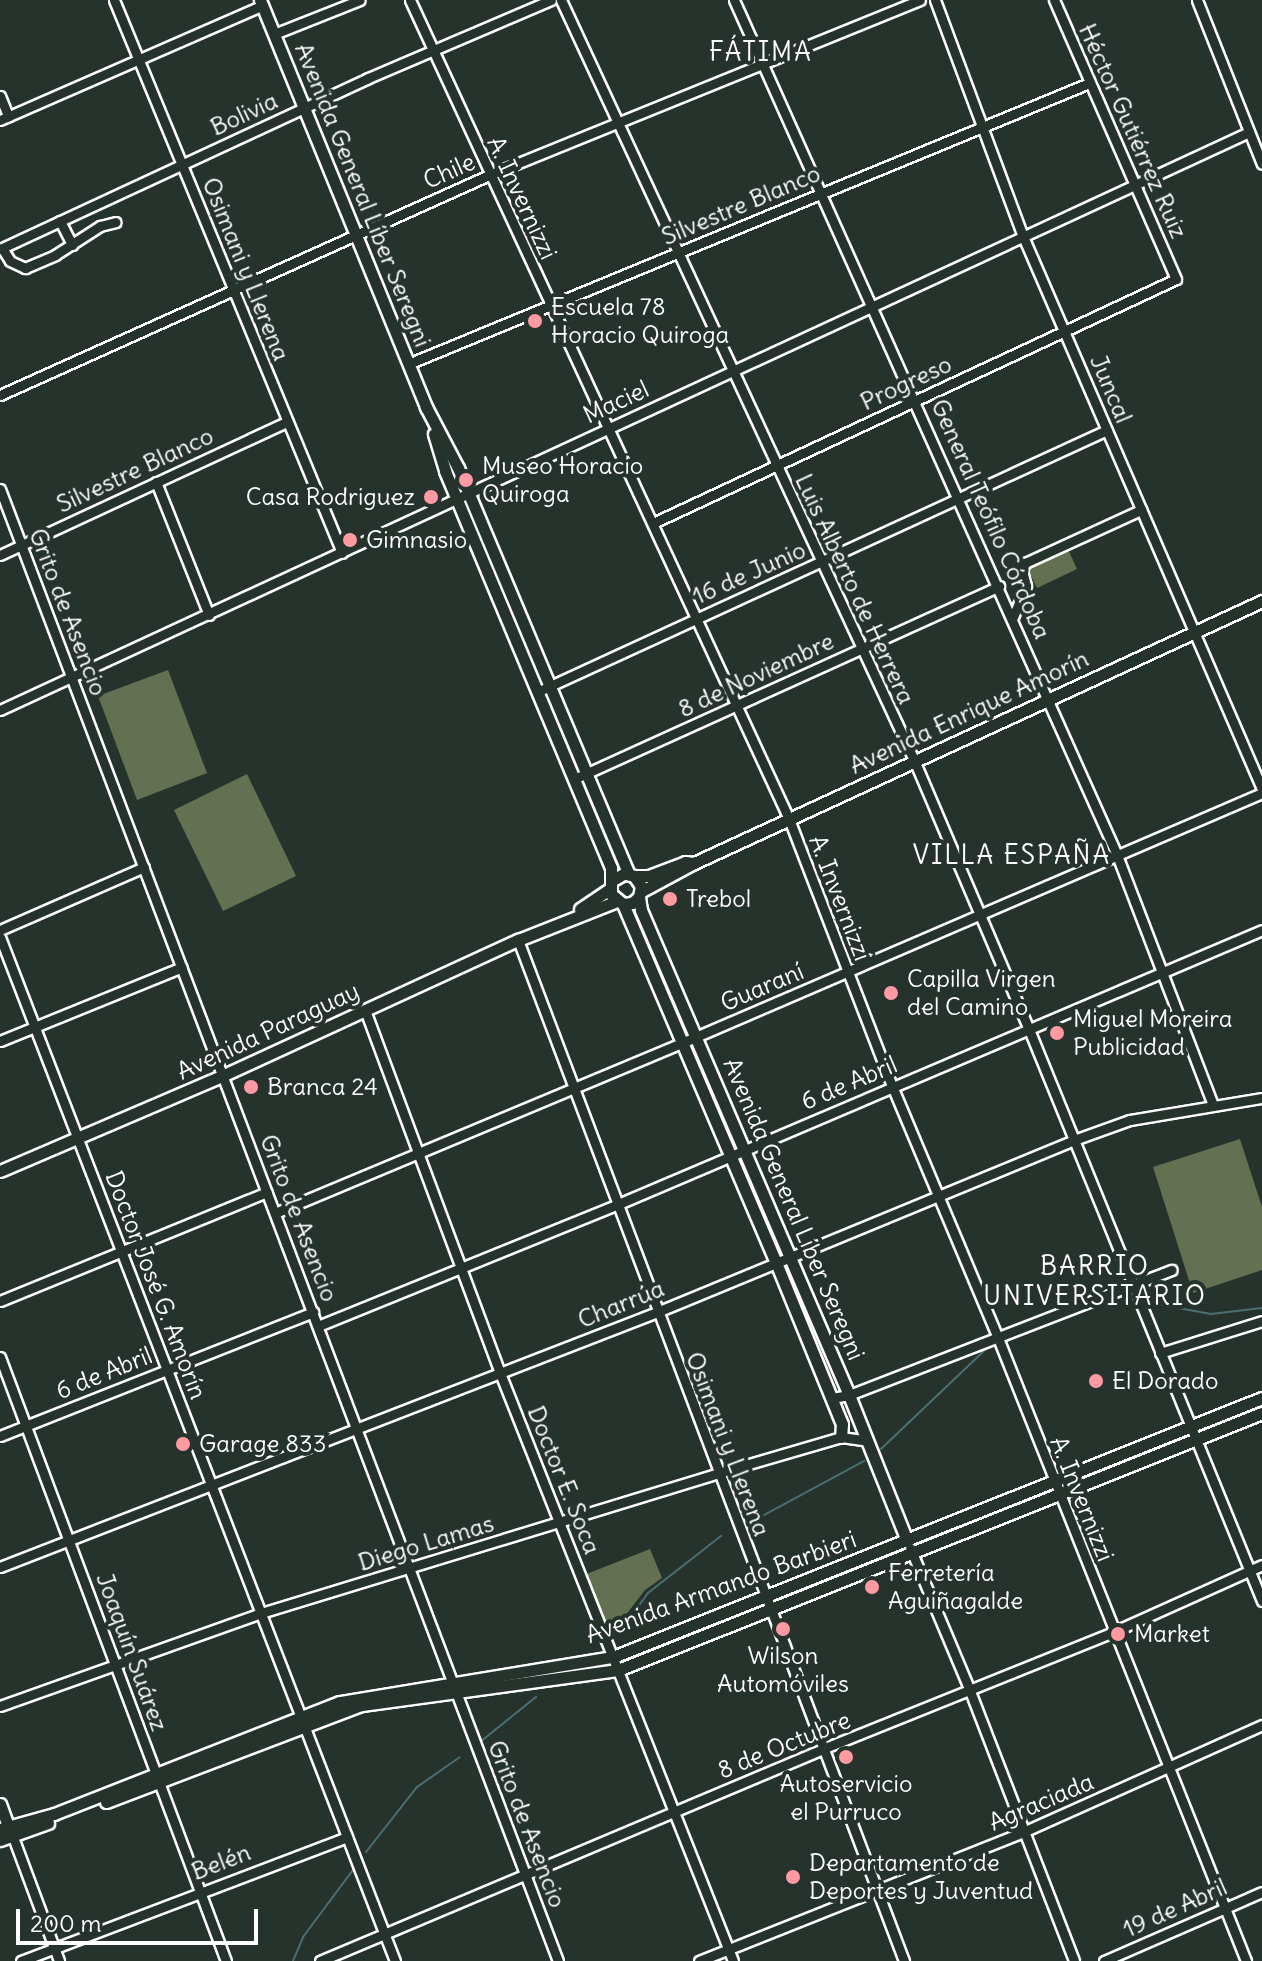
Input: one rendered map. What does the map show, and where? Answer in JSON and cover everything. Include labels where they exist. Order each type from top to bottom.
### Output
[{"type":"street","name":"Osimani y Llerena","points":[[114,0],[342,553]]},
{"type":"street","points":[[274,34],[360,0]]},
{"type":"street","name":"A. Invernizzi","points":[[410,0],[789,819],[892,1086],[998,1338],[1246,1961]]},
{"type":"street","name":"Bolivia","points":[[1,248],[432,50],[551,0]]},
{"type":"street","name":"Luis Alberto de Herrera","points":[[561,0],[914,760],[1028,1027],[1262,1601]]},
{"type":"street","name":"General Teófilo Córdoba","points":[[734,0],[960,498],[1117,855],[1213,1105]]},
{"type":"street","name":"Chile","points":[[0,395],[489,175],[920,0]]},
{"type":"street","name":"Juncal","points":[[935,0],[1022,234],[1262,791]]},
{"type":"street","name":"Héctor Gutiérrez Ruiz","points":[[1054,0],[1176,279]]},
{"type":"street","points":[[1197,0],[1262,164]]},
{"type":"street","points":[[0,96],[4,118],[262,3]]},
{"type":"street","name":"Avenida General Líber Seregni","points":[[262,3],[463,497],[537,692],[632,875],[640,894],[641,910],[849,1395],[907,1541]]},
{"type":"street","name":"Silvestre Blanco","points":[[408,364],[1089,83]]},
{"type":"street","name":"Maciel","points":[[0,710],[1022,234],[1249,132]]},
{"type":"street","points":[[60,221],[72,245]]},
{"type":"street","points":[[1,248],[10,261],[25,268],[72,245],[100,226],[116,222]]},
{"type":"street","name":"Progreso","points":[[653,523],[1176,279]]},
{"type":"street","name":"Silvestre Blanco","points":[[0,555],[286,422]]},
{"type":"street","name":"16 de Junio","points":[[537,692],[1107,430]]},
{"type":"street","points":[[156,482],[209,615]]},
{"type":"street","name":"Grito de Asencio","points":[[0,489],[558,1961]]},
{"type":"street","name":"Avenida General Líber Seregni","points":[[463,497],[550,687],[611,868],[612,885],[684,1042],[775,1260],[842,1424],[841,1437]]},
{"type":"street","points":[[1013,617],[1026,586],[1022,570],[1025,563],[1141,510]]},
{"type":"street","name":"8 de Noviembre","points":[[579,777],[999,586]]},
{"type":"street","name":"Avenida Enrique Amorín","points":[[620,903],[632,903],[640,894],[694,863],[1262,601]]},
{"type":"street","name":"Guaraní","points":[[275,1213],[697,1037],[1262,791]]},
{"type":"street","name":"Avenida Enrique Amorín","points":[[612,885],[632,875],[649,876],[685,862],[694,863]]},
{"type":"street","points":[[0,930],[144,867]]},
{"type":"street","name":"Avenida Paraguay","points":[[552,925],[612,885]]},
{"type":"street","name":"Avenida Paraguay","points":[[0,1171],[224,1075],[552,925],[620,903]]},
{"type":"street","name":"6 de Abril","points":[[318,1326],[616,1205],[1028,1027],[1262,930]]},
{"type":"street","name":"Doctor José G. Amorín","points":[[0,937],[395,1961]]},
{"type":"street","name":"Osimani y Llerena","points":[[518,940],[904,1961]]},
{"type":"street","points":[[0,1041],[182,967]]},
{"type":"street","name":"Doctor E. Soca","points":[[365,1010],[500,1373],[733,1961]]},
{"type":"street","name":"Charrúa","points":[[0,1567],[657,1312],[775,1260],[1074,1140],[1130,1120],[1262,1098]]},
{"type":"street","points":[[0,1301],[267,1192]]},
{"type":"street","points":[[831,1398],[849,1395],[1172,1270]]},
{"type":"street","name":"6 de Abril","points":[[0,1436],[313,1312]]},
{"type":"street","points":[[1160,1353],[1262,1321]]},
{"type":"street","name":"Joaquín Suárez","points":[[0,1357],[226,1961]]},
{"type":"street","name":"Avenida Armando Barbieri","points":[[454,1686],[613,1657],[1262,1398]]},
{"type":"street","name":"Avenida Armando Barbieri","points":[[0,1840],[7,1830],[157,1779],[360,1697],[618,1670],[913,1555],[1262,1413]]},
{"type":"street","name":"Diego Lamas","points":[[0,1706],[261,1613],[560,1524],[718,1473],[841,1437],[868,1441]]},
{"type":"street","points":[[907,1541],[970,1691],[1074,1961]]},
{"type":"street","name":"8 de Octubre","points":[[320,1961],[825,1748],[1113,1632],[1262,1565]]},
{"type":"street","name":"Agraciada","points":[[699,1961],[1023,1832],[1262,1725]]},
{"type":"street","points":[[0,1804],[7,1830],[59,1961]]},
{"type":"street","name":"Belén","points":[[21,1961],[347,1837]]},
{"type":"street","name":"19 de Abril","points":[[1104,1961],[1262,1892]]},
{"type":"green space","points":[[1067,547],[1077,569],[1037,588],[1026,566]]},
{"type":"green space","points":[[168,670],[207,773],[137,800],[98,696]]},
{"type":"green space","points":[[247,774],[296,876],[223,911],[174,810]]},
{"type":"green space","points":[[1240,1139],[1262,1207],[1262,1270],[1193,1293],[1153,1167]]},
{"type":"green space","points":[[650,1549],[662,1578],[645,1590],[609,1637],[584,1575]]},
{"type":"waterway","points":[[1151,1303],[1211,1314],[1262,1308]]},
{"type":"waterway","points":[[881,1449],[984,1351]]},
{"type":"waterway","points":[[742,1527],[864,1461]]},
{"type":"waterway","points":[[619,1633],[648,1593],[721,1536]]},
{"type":"waterway","points":[[480,1742],[536,1697]]},
{"type":"waterway","points":[[366,1852],[417,1787],[460,1757]]},
{"type":"waterway","points":[[293,1961],[303,1937],[353,1870]]},
{"type":"place","name":"Escuela 78 Horacio Quiroga","points":[[535,321]]},
{"type":"place","name":"Museo Horacio Quiroga","points":[[466,480]]},
{"type":"place","name":"Casa Rodriguez","points":[[431,497]]},
{"type":"place","name":"Gimnasio","points":[[350,540]]},
{"type":"place","name":"Trebol","points":[[670,899]]},
{"type":"place","name":"Capilla Virgen del Camino","points":[[891,993]]},
{"type":"place","name":"Miguel Moreira Publicidad","points":[[1057,1033]]},
{"type":"place","name":"Branca 24","points":[[251,1087]]},
{"type":"place","name":"El Dorado","points":[[1096,1381]]},
{"type":"place","name":"Garage 833","points":[[183,1444]]},
{"type":"place","name":"Ferretería Aguiñagalde","points":[[872,1587]]},
{"type":"place","name":"Wilson Automóviles","points":[[783,1629]]},
{"type":"place","name":"Market","points":[[1118,1634]]},
{"type":"place","name":"Autoservicio el Purruco","points":[[846,1757]]},
{"type":"place","name":"Departamento de Deportes y Juventud","points":[[793,1877]]},
{"type":"district","name":"FÁTIMA","points":[[761,52]]},
{"type":"district","name":"VILLA ESPAÑA","points":[[1012,855]]},
{"type":"district","name":"BARRIO UNIVERSITARIO","points":[[1095,1281]]}]
